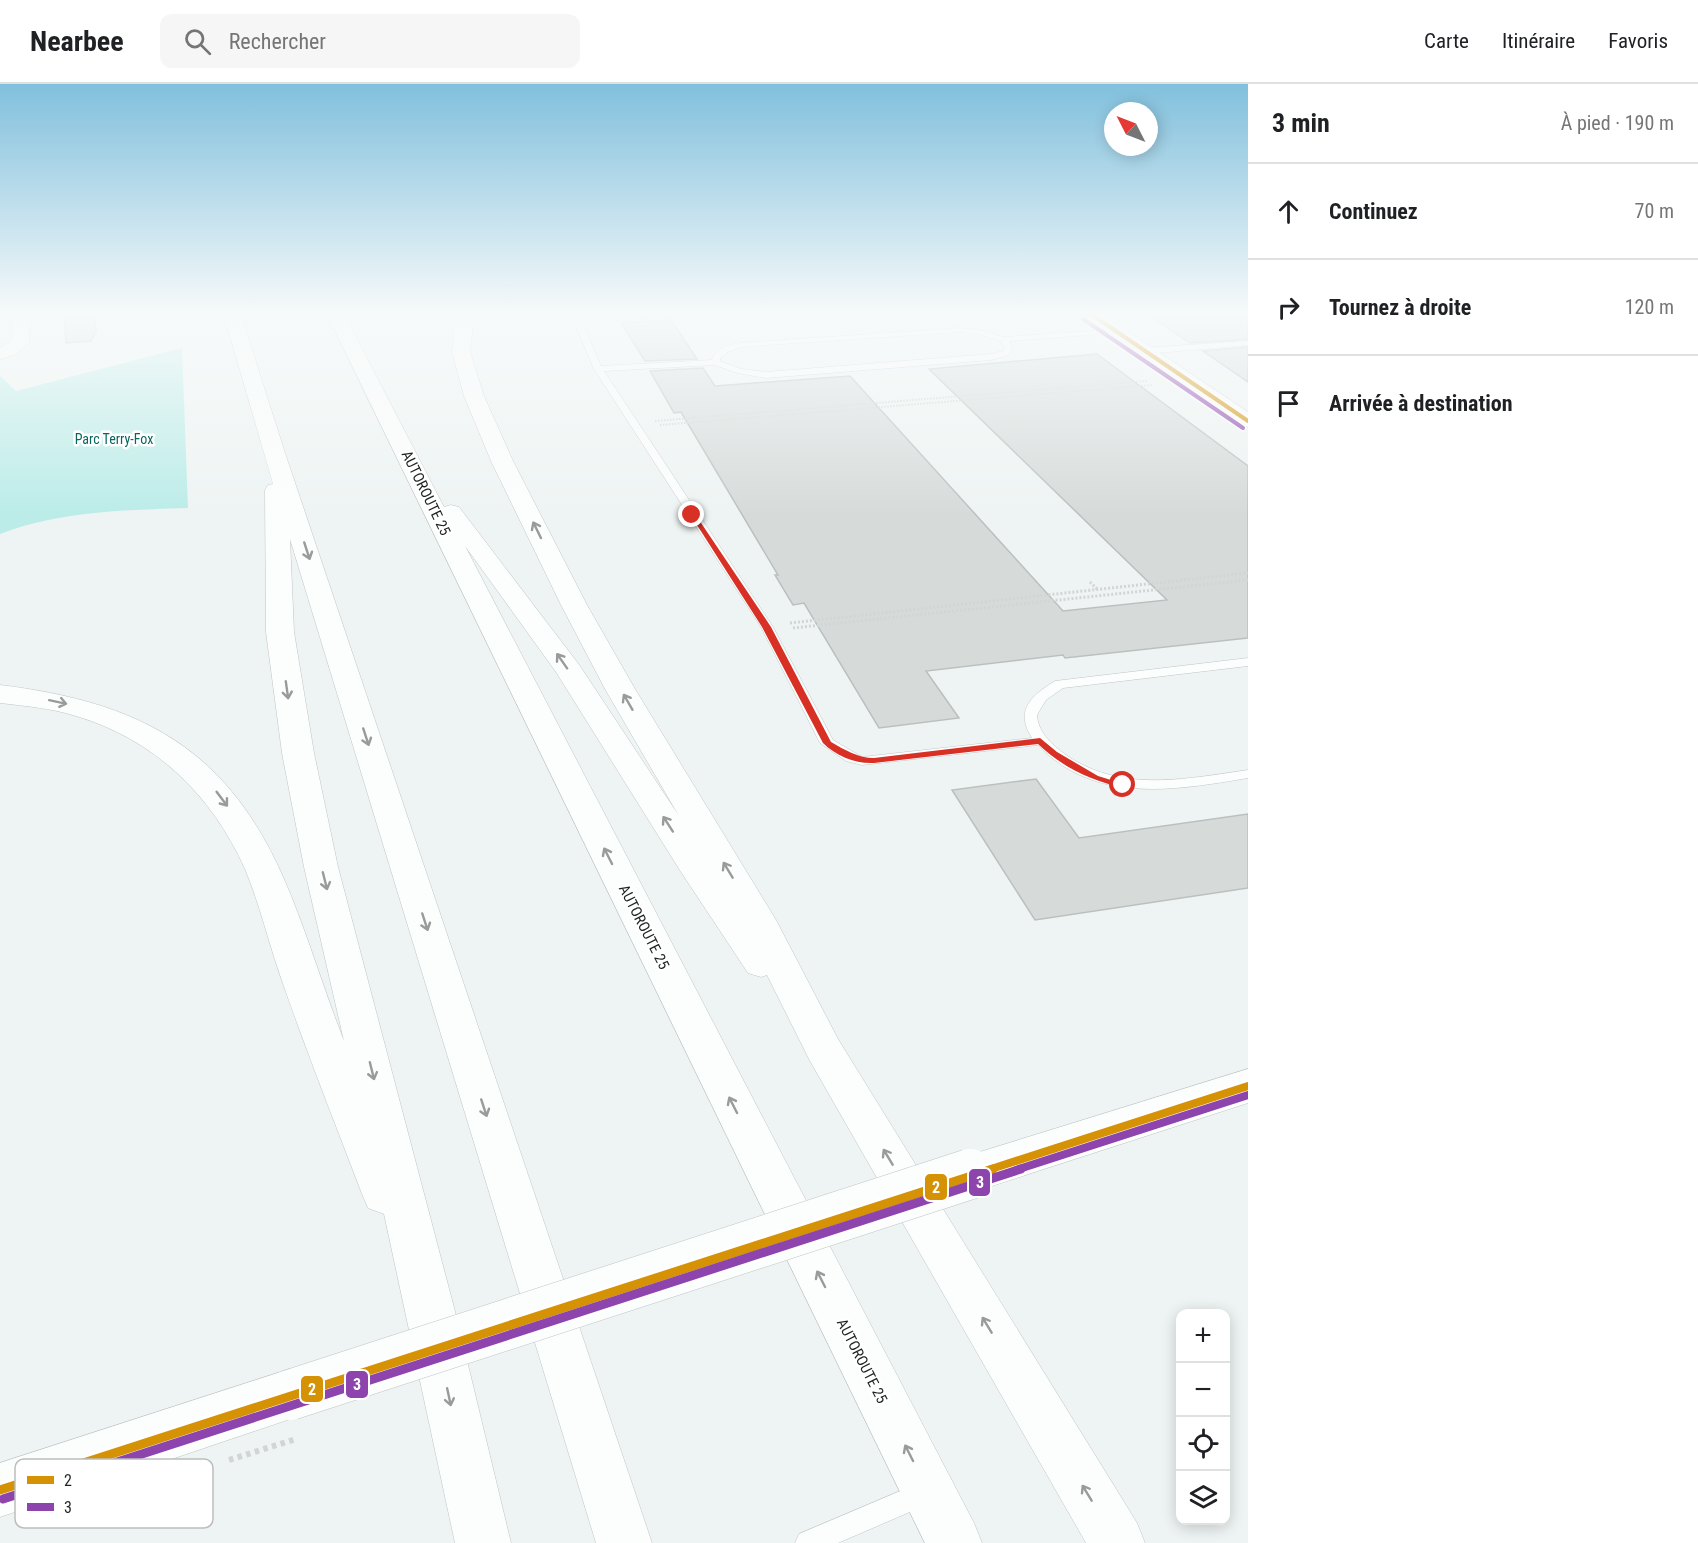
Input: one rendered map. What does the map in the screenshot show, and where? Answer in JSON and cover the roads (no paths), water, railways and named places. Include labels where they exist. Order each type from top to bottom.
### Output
[{"type":"main road","points":[[252,380],[624,1543]]},
{"type":"main road","name":"AUTOROUTE 25","points":[[369,380],[954,1543]]},
{"type":"main road","points":[[469,380],[502,461],[574,605],[620,689],[758,920],[824,1050],[1117,1543]]},
{"type":"main road","points":[[1188,380],[1248,421]]},
{"type":"main road","points":[[275,456],[280,632],[296,742],[321,867],[433,1319],[483,1543]]},
{"type":"main road","points":[[409,458],[526,609],[585,694],[734,926],[824,1050]]},
{"type":"main road","points":[[0,694],[68,704],[140,730],[189,764],[226,803],[247,837],[262,868],[301,981],[433,1319]]},
{"type":"main road","points":[[95,1459],[970,1174],[1248,1086]]},
{"type":"main road","points":[[0,1490],[15,1485]]},
{"type":"lane","points":[[605,380],[757,612],[827,743],[852,758],[862,761],[1040,741]]},
{"type":"lane","points":[[1248,662],[1060,684],[1038,699],[1032,708],[1031,723],[1040,741],[1053,754],[1095,778],[1123,785],[1154,787],[1248,774]]},
{"type":"lane","points":[[808,1543],[928,1492],[928,1543]]},
{"type":"park label","name":"Parc Terry-Fox","points":[[114,439]]}]
